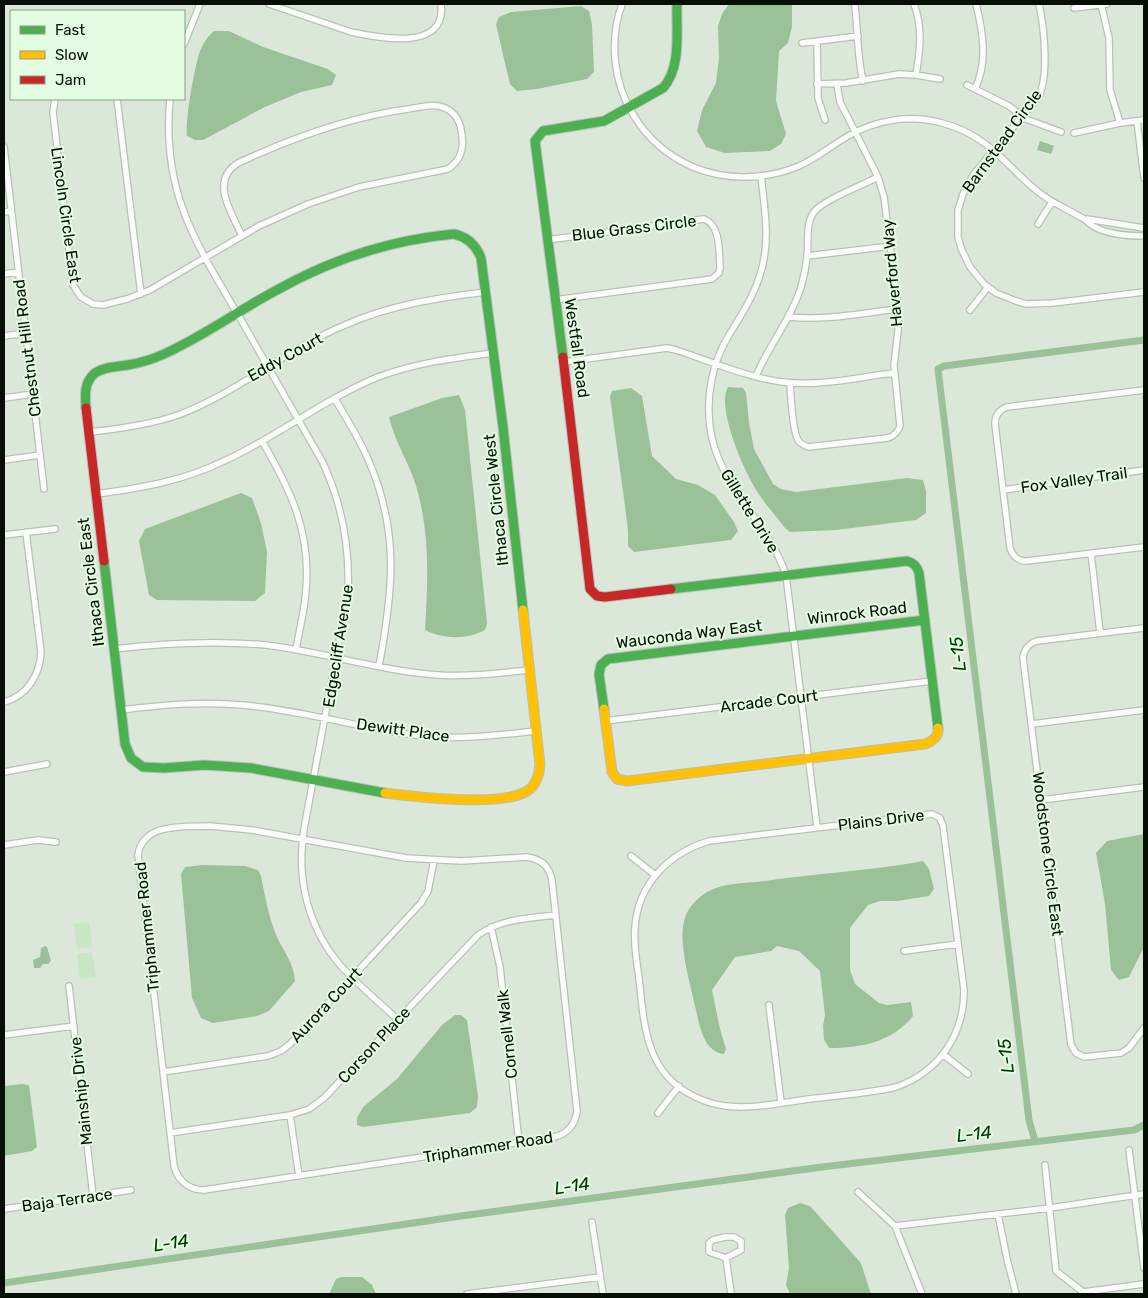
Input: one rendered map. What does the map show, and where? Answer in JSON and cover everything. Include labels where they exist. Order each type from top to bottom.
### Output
[{"type":"street","points":[[185,42],[200,4]]},
{"type":"street","points":[[269,4],[363,35],[412,39],[428,34],[435,27],[442,14],[441,4]]},
{"type":"street","points":[[622,4],[616,25],[614,56],[620,86],[629,108],[649,136],[666,152],[686,164],[720,175],[736,177],[760,176],[785,171],[800,165],[855,132],[885,122],[910,119],[940,122],[969,133],[994,150],[1030,185],[1052,202],[1085,219],[1094,226],[1117,234],[1144,236]]},
{"type":"street","name":"Westfall Road","points":[[677,4],[674,65],[670,78],[659,92],[604,121],[544,131],[537,137],[535,146],[564,362],[589,585],[593,593],[605,598],[786,575]]},
{"type":"street","points":[[914,4],[919,22],[920,36],[916,75]]},
{"type":"street","points":[[974,89],[982,70],[983,39],[976,4]]},
{"type":"street","name":"Barnstead Circle","points":[[1039,4],[1044,31],[1043,86],[1040,95],[967,184],[961,199],[957,221],[958,237],[965,258],[976,276],[988,287],[1011,300],[1037,304],[1144,292]]},
{"type":"street","points":[[1102,4],[1109,38],[1110,90],[1120,123]]},
{"type":"street","points":[[1074,8],[1107,4]]},
{"type":"street","points":[[855,6],[858,63],[863,80]]},
{"type":"street","points":[[802,43],[858,36]]},
{"type":"street","points":[[817,42],[819,107],[825,120]]},
{"type":"street","points":[[817,84],[836,84],[899,74],[940,78]]},
{"type":"street","name":"Haverford Way","points":[[790,383],[796,434],[800,443],[808,447],[888,438],[896,434],[900,426],[894,373],[898,309],[884,197],[878,177],[840,102],[836,84]]},
{"type":"street","points":[[967,85],[1010,106],[1031,121],[1061,132]]},
{"type":"street","name":"Lincoln Circle East","points":[[54,100],[53,112],[71,271],[75,290],[84,300],[98,305],[118,302],[141,294],[242,236],[284,215],[334,195],[385,180],[448,169],[456,163],[462,151],[463,142],[458,120],[449,110],[435,106],[374,115],[308,133],[238,163],[228,172],[224,181],[223,191],[242,236]]},
{"type":"street","points":[[117,100],[141,294]]},
{"type":"street","name":"Edgecliff Avenue","points":[[170,100],[169,152],[174,180],[186,221],[205,258],[330,478],[342,513],[349,555],[348,593],[302,839],[302,873],[310,912],[325,944],[352,978],[397,1019]]},
{"type":"street","points":[[1074,133],[1144,120]]},
{"type":"street","points":[[1137,121],[1144,178]]},
{"type":"street","name":"Chestnut Hill Road","points":[[4,149],[44,489]]},
{"type":"street","name":"Gillette Drive","points":[[760,176],[766,225],[764,262],[753,293],[727,338],[716,363],[709,394],[710,427],[720,464],[733,488],[777,552],[786,575],[818,827]]},
{"type":"street","points":[[756,376],[766,355],[789,317],[800,288],[808,256],[809,222],[816,210],[823,204],[878,177]]},
{"type":"street","points":[[1038,224],[1052,202]]},
{"type":"street","points":[[4,212],[11,211]]},
{"type":"street","name":"Blue Grass Circle","points":[[547,240],[704,219],[712,224],[716,232],[720,268],[719,273],[712,279],[556,300]]},
{"type":"street","points":[[1085,219],[1144,228]]},
{"type":"street","name":"Ithaca Circle West","points":[[237,313],[299,278],[348,257],[396,243],[450,235],[464,236],[478,249],[481,258],[504,437],[540,766],[539,775],[532,787],[525,793],[516,796],[462,799],[412,797],[314,779]]},
{"type":"street","points":[[808,256],[890,246]]},
{"type":"street","points":[[4,274],[18,272]]},
{"type":"street","points":[[970,310],[988,287]]},
{"type":"street","name":"Eddy Court","points":[[88,432],[147,424],[179,414],[214,397],[318,338],[371,314],[416,302],[485,292]]},
{"type":"street","points":[[789,317],[829,317],[898,309]]},
{"type":"street","name":"Ithaca Circle East","points":[[237,313],[162,355],[132,364],[104,369],[95,373],[89,380],[84,394],[126,749],[133,761],[141,766],[150,768],[226,765],[274,771],[314,779]]},
{"type":"street","points":[[4,336],[26,333]]},
{"type":"street","points":[[564,362],[667,348],[756,376],[790,383],[819,382],[894,373]]},
{"type":"street","points":[[96,494],[139,488],[186,477],[225,461],[335,398],[398,370],[439,360],[493,353]]},
{"type":"street","points":[[1144,390],[1003,409],[996,416],[995,424],[1010,548],[1018,560],[1028,561],[1144,546]]},
{"type":"street","points":[[4,398],[33,394]]},
{"type":"street","points":[[335,398],[368,459],[386,517],[390,546],[391,578],[388,614],[379,666]]},
{"type":"street","points":[[262,441],[294,501],[304,538],[306,589],[296,650]]},
{"type":"street","points":[[4,460],[40,455]]},
{"type":"street","name":"Fox Valley Trail","points":[[1003,490],[1144,470]]},
{"type":"street","points":[[4,535],[55,529]]},
{"type":"street","points":[[4,702],[16,697],[32,683],[40,663],[41,652],[26,532]]},
{"type":"street","points":[[1091,553],[1100,633],[1144,628]]},
{"type":"street","name":"Wauconda Way East","points":[[786,575],[907,561],[915,565],[919,573],[938,732],[930,743],[622,780],[618,779],[612,772],[599,670],[601,665],[608,659],[794,636]]},
{"type":"street","name":"Winrock Road","points":[[794,636],[925,620]]},
{"type":"street","name":"Woodstone Circle East","points":[[1100,633],[1037,641],[1029,645],[1024,658],[1071,1045],[1076,1053],[1084,1057],[1121,1053],[1126,1050],[1144,1028]]},
{"type":"street","points":[[114,649],[162,644],[215,642],[296,650],[420,673],[459,676],[529,670]]},
{"type":"street","name":"Arcade Court","points":[[605,721],[932,681]]},
{"type":"street","name":"Dewitt Place","points":[[121,710],[168,705],[218,703],[268,708],[401,733],[447,737],[494,736],[536,732]]},
{"type":"street","points":[[1032,724],[1144,710]]},
{"type":"street","points":[[4,772],[47,764]]},
{"type":"street","points":[[1041,800],[1144,787]]},
{"type":"street","name":"Plains Drive","points":[[932,814],[940,818],[944,826],[964,990],[962,1012],[954,1037],[944,1055],[927,1071],[896,1087],[744,1107],[717,1105],[698,1098],[679,1086],[662,1070],[653,1055],[644,1025],[634,940],[640,901],[655,875],[669,860],[703,843],[818,827],[932,814]]},
{"type":"street","name":"Triphammer Road","points":[[210,826],[252,830],[302,839],[379,854],[434,860],[488,860],[527,857],[536,859],[544,864],[551,876],[556,915],[576,1116],[573,1125],[563,1134],[554,1137],[204,1190],[190,1188],[179,1179],[175,1170],[170,1133],[138,860],[139,850],[149,834],[158,830],[210,826]]},
{"type":"street","points":[[4,845],[38,840],[56,842]]},
{"type":"street","points":[[631,856],[655,875]]},
{"type":"street","name":"Aurora Court","points":[[163,1072],[268,1056],[290,1044],[424,900],[428,891],[434,860]]},
{"type":"street","name":"Corson Place","points":[[170,1133],[290,1115],[317,1105],[469,942],[491,927],[512,920],[556,915]]},
{"type":"street","name":"Cornell Walk","points":[[491,927],[500,967],[519,1143]]},
{"type":"street","points":[[904,951],[958,944]]},
{"type":"street","name":"Mainship Drive","points":[[69,986],[93,1196]]},
{"type":"street","points":[[769,1005],[781,1102]]},
{"type":"street","points":[[4,1035],[74,1026]]},
{"type":"street","points":[[944,1055],[968,1074]]},
{"type":"street","points":[[658,1113],[679,1086]]},
{"type":"street","points":[[290,1115],[299,1176]]},
{"type":"street","points":[[1128,1150],[1144,1268]]},
{"type":"street","points":[[1045,1165],[1056,1271],[1082,1293],[1144,1284]]},
{"type":"street","name":"Baja Terrace","points":[[4,1209],[131,1190]]},
{"type":"street","points":[[858,1192],[895,1226],[922,1294]]},
{"type":"street","points":[[895,1226],[1050,1208],[1144,1194]]},
{"type":"street","points":[[998,1214],[1016,1294]]},
{"type":"street","points":[[592,1222],[603,1294]]},
{"type":"street","points":[[725,1237],[738,1238],[741,1241],[741,1250],[726,1258],[709,1252],[709,1243],[725,1237]]},
{"type":"street","points":[[726,1258],[731,1294]]},
{"type":"street","points":[[467,1294],[600,1276]]},
{"type":"shaded area","points":[[729,4],[792,4],[792,27],[788,43],[779,51],[776,101],[786,134],[781,144],[770,151],[725,153],[706,147],[697,131],[702,110],[716,83],[719,58],[718,26],[722,14]]},
{"type":"shaded area","points":[[581,6],[589,11],[592,25],[594,72],[587,79],[517,91],[510,84],[496,24],[499,17],[511,12]]},
{"type":"shaded area","points":[[214,31],[229,31],[263,47],[328,69],[336,75],[332,85],[301,92],[265,107],[203,140],[195,140],[187,136],[187,119],[192,83],[200,51],[203,44]]},
{"type":"shaded area","points":[[1040,141],[1054,146],[1051,154],[1037,150]]},
{"type":"shaded area","points":[[728,387],[743,388],[746,393],[754,449],[773,484],[781,489],[796,492],[907,478],[923,480],[926,491],[926,513],[916,520],[836,530],[790,532],[762,498],[750,479],[738,453],[732,438],[725,408],[725,396]]},
{"type":"shaded area","points":[[631,388],[642,396],[652,456],[676,479],[698,485],[715,495],[738,531],[731,540],[634,552],[628,546],[625,506],[610,397],[612,391]]},
{"type":"shaded area","points":[[459,395],[465,410],[487,623],[485,630],[478,633],[462,637],[447,637],[425,630],[427,559],[424,524],[417,489],[389,417],[442,398]]},
{"type":"shaded area","points":[[241,493],[252,498],[261,523],[267,552],[265,593],[255,601],[157,600],[149,595],[139,541],[145,529]]},
{"type":"shaded area","points":[[1144,834],[1144,947],[1129,977],[1119,980],[1111,970],[1105,904],[1096,853],[1107,841]]},
{"type":"shaded area","points":[[923,861],[929,869],[934,889],[929,896],[897,901],[880,901],[868,905],[850,928],[850,970],[855,984],[879,1003],[887,1005],[911,1002],[913,1016],[905,1025],[886,1038],[876,1042],[853,1047],[829,1048],[824,1040],[823,1026],[825,1015],[820,971],[799,951],[777,946],[771,951],[735,957],[712,990],[726,1049],[724,1054],[716,1052],[710,1047],[702,1034],[684,955],[683,930],[685,919],[689,909],[698,899],[712,889],[722,886]]},
{"type":"shaded area","points":[[202,865],[245,866],[258,870],[261,876],[272,923],[291,964],[295,981],[269,1011],[257,1016],[213,1023],[201,1018],[192,998],[181,874],[185,867]]},
{"type":"shaded area","points":[[89,922],[92,947],[77,949],[73,924]]},
{"type":"shaded area","points":[[45,946],[51,961],[48,964],[43,964],[40,968],[34,968],[33,960],[40,957],[41,948]]},
{"type":"shaded area","points":[[92,952],[96,977],[80,979],[77,954]]},
{"type":"shaded area","points":[[455,1015],[461,1015],[467,1020],[478,1096],[477,1107],[470,1113],[363,1127],[357,1125],[357,1118],[363,1107],[397,1079],[442,1025]]},
{"type":"shaded area","points":[[29,1085],[37,1147],[32,1151],[4,1156],[4,1086]]},
{"type":"shaded area","points":[[800,1203],[810,1206],[861,1263],[871,1294],[790,1294],[786,1285],[789,1268],[785,1215],[788,1208]]},
{"type":"shaded area","points":[[341,1277],[362,1277],[372,1285],[376,1294],[329,1294],[336,1279]]},
{"type":"waterway","name":"L-15","points":[[1035,1141],[1029,1120],[938,369],[944,366],[1144,340]]},
{"type":"waterway","name":"L-14","points":[[4,1283],[461,1216],[822,1167],[1134,1130],[1144,1125]]},
{"type":"traffic: fast","points":[[563,357],[535,141],[543,131],[604,121],[663,88],[669,79],[676,59],[677,4]]},
{"type":"traffic: fast","points":[[454,234],[471,242],[481,258],[503,427],[523,610]]},
{"type":"traffic: fast","points":[[86,408],[87,385],[91,377],[99,371],[142,362],[164,354],[298,279],[341,260],[385,246],[454,234]]},
{"type":"traffic: fast","points":[[104,561],[125,744],[131,758],[143,767],[164,768],[204,765],[251,768],[385,793]]},
{"type":"traffic: fast","points":[[671,589],[907,561],[912,563],[919,573],[938,728]]},
{"type":"traffic: fast","points":[[604,709],[599,674],[601,665],[608,659],[925,620]]},
{"type":"traffic: slow","points":[[385,793],[458,800],[479,800],[515,796],[533,786],[538,776],[540,765],[523,610]]},
{"type":"traffic: slow","points":[[604,709],[612,772],[617,779],[627,781],[925,744],[935,738],[938,734],[938,728]]},
{"type":"traffic: jam","points":[[563,357],[590,589],[597,596],[605,597],[671,589]]},
{"type":"traffic: jam","points":[[86,408],[104,561]]}]
